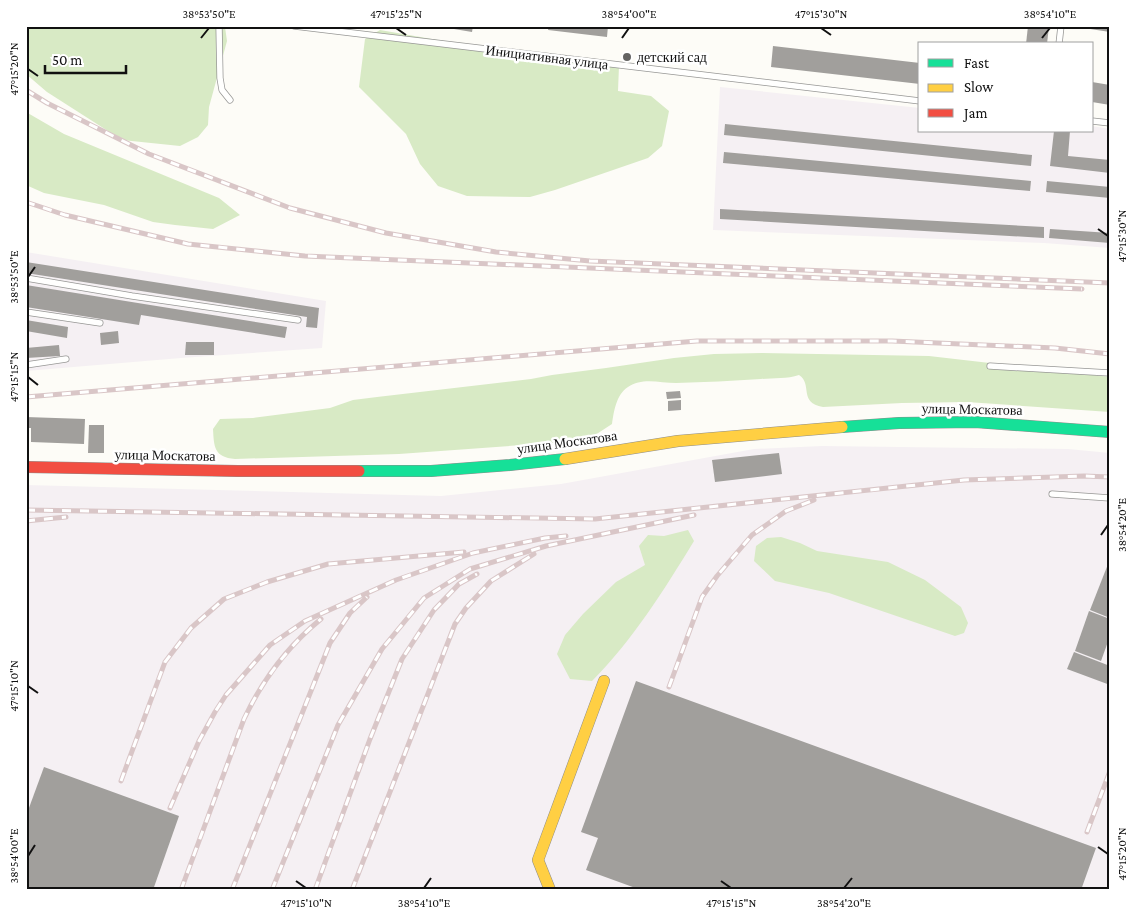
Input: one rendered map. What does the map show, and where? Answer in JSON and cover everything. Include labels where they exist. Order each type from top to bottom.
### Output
[{"type":"main road","name":"улица Москатова","points":[[26,467],[238,471],[431,471],[510,465],[588,456],[678,441],[727,436],[899,424],[975,422],[1110,432]]},
{"type":"main road","points":[[550,890],[538,860],[604,681]]},
{"type":"lane","points":[[219,26],[220,78],[222,90],[230,100]]},
{"type":"lane","name":"Инициативная улица","points":[[294,26],[918,101]]},
{"type":"lane","points":[[1059,42],[1061,26]]},
{"type":"lane","points":[[1094,121],[1110,124]]},
{"type":"lane","points":[[26,278],[132,296],[298,320]]},
{"type":"lane","points":[[26,312],[100,323]]},
{"type":"lane","points":[[26,365],[66,360]]},
{"type":"lane","points":[[990,366],[1110,373]]},
{"type":"lane","points":[[1052,494],[1110,498]]},
{"type":"shaded area","points":[[720,87],[918,108],[918,132],[1094,132],[1094,126],[1110,129],[1110,248],[1044,243],[713,230]]},
{"type":"shaded area","points":[[26,252],[326,301],[322,348],[26,371]]},
{"type":"shaded area","points":[[822,446],[1068,449],[1110,453],[1110,890],[26,890],[26,485],[441,496],[561,484],[754,449]]},
{"type":"green space","points":[[26,26],[225,27],[227,41],[209,107],[208,125],[198,137],[180,146],[122,140],[47,92],[26,74]]},
{"type":"green space","points":[[380,30],[507,52],[619,66],[618,91],[651,96],[669,111],[662,146],[648,158],[530,197],[467,196],[438,186],[420,164],[406,134],[359,87],[365,39]]},
{"type":"green space","points":[[26,112],[64,134],[219,198],[240,215],[213,229],[153,222],[104,205],[44,193],[26,185]]},
{"type":"green space","points":[[714,354],[929,356],[1110,377],[1110,412],[967,402],[823,407],[811,402],[805,383],[799,375],[785,378],[676,383],[639,382],[628,387],[621,394],[616,404],[612,424],[589,439],[578,441],[399,454],[235,459],[228,458],[219,453],[216,450],[214,441],[213,429],[220,419],[253,418],[330,408],[353,400],[531,379],[674,358]]},
{"type":"green space","points":[[688,530],[694,541],[659,596],[621,649],[592,681],[570,679],[557,654],[565,635],[583,614],[616,582],[645,565],[639,546],[648,535],[664,536]]},
{"type":"green space","points":[[781,537],[817,551],[888,562],[925,580],[961,607],[968,623],[964,633],[955,636],[829,593],[775,581],[754,561],[756,546],[767,538]]},
{"type":"building","points":[[436,26],[473,26],[472,32]]},
{"type":"building","points":[[549,26],[608,26],[607,37],[548,30]]},
{"type":"building","points":[[1028,26],[1049,26],[1047,42],[1026,42]]},
{"type":"building","points":[[1110,26],[1110,32],[1077,27]]},
{"type":"building","points":[[773,46],[918,63],[918,84],[771,67]]},
{"type":"building","points":[[1094,82],[1110,85],[1110,105],[1094,102]]},
{"type":"building","points":[[725,124],[1032,155],[1031,166],[724,135]]},
{"type":"building","points":[[1054,132],[1070,132],[1068,156],[1110,160],[1110,173],[1050,166]]},
{"type":"building","points":[[724,152],[1031,181],[1030,191],[723,163]]},
{"type":"building","points":[[1047,181],[1110,187],[1110,198],[1046,192]]},
{"type":"building","points":[[720,209],[1044,227],[1044,238],[720,219]]},
{"type":"building","points":[[1050,229],[1110,233],[1110,243],[1049,238]]},
{"type":"building","points":[[26,262],[319,308],[317,328],[306,327],[307,317],[26,273]]},
{"type":"building","points":[[26,285],[287,327],[285,338],[141,315],[139,325],[26,307]]},
{"type":"building","points":[[26,320],[68,327],[67,338],[26,331]]},
{"type":"building","points":[[118,331],[119,343],[101,345],[100,333]]},
{"type":"building","points":[[186,342],[214,342],[214,355],[185,355]]},
{"type":"building","points":[[59,345],[60,356],[26,358],[26,348]]},
{"type":"building","points":[[680,391],[681,398],[667,399],[666,392]]},
{"type":"building","points":[[681,400],[681,410],[668,411],[668,401]]},
{"type":"building","points":[[26,417],[85,419],[84,444],[31,442],[31,428],[26,428]]},
{"type":"building","points":[[89,425],[104,425],[104,453],[88,453]]},
{"type":"building","points":[[779,453],[782,474],[715,482],[712,460]]},
{"type":"building","points":[[1110,559],[1110,618],[1090,610]]},
{"type":"building","points":[[1089,611],[1110,619],[1110,636],[1101,661],[1075,651]]},
{"type":"building","points":[[1074,652],[1110,666],[1110,685],[1067,669]]},
{"type":"building","points":[[636,681],[1096,848],[1081,890],[641,890],[586,870],[598,838],[581,832]]},
{"type":"building","points":[[44,767],[179,816],[153,890],[26,890],[26,816]]},
{"type":"railway","points":[[26,90],[47,103],[149,154],[290,208],[386,233],[496,252],[590,261],[1110,283]]},
{"type":"railway","points":[[26,202],[65,215],[188,244],[305,256],[1082,289]]},
{"type":"railway","points":[[26,397],[697,341],[892,341],[1055,348],[1110,354]]},
{"type":"railway","points":[[26,510],[595,519],[964,480],[1084,476],[1110,477]]},
{"type":"railway","points":[[669,687],[702,597],[717,576],[752,535],[786,511],[814,500]]},
{"type":"railway","points":[[272,890],[338,725],[382,649],[424,598],[470,569],[546,546],[694,515]]},
{"type":"railway","points":[[26,521],[66,517]]},
{"type":"railway","points":[[170,808],[199,741],[215,712],[226,695],[270,645],[305,621],[396,580],[473,553],[545,538],[566,536]]},
{"type":"railway","points":[[121,781],[165,662],[191,628],[224,599],[267,582],[328,564],[464,552]]},
{"type":"railway","points":[[352,890],[455,624],[466,608],[491,581],[534,554]]},
{"type":"railway","points":[[315,890],[370,739],[402,659],[434,610],[459,584],[477,574]]},
{"type":"railway","points":[[232,890],[330,643],[350,613],[367,597]]},
{"type":"railway","points":[[181,890],[244,719],[251,705],[277,664],[298,640],[321,619]]},
{"type":"railway","points":[[1087,832],[1110,771]]},
{"type":"traffic: fast","points":[[842,427],[899,423],[975,422],[1110,432]]},
{"type":"traffic: fast","points":[[359,471],[431,471],[565,459]]},
{"type":"traffic: slow","points":[[565,459],[678,441],[842,427]]},
{"type":"traffic: slow","points":[[550,890],[538,860],[604,681]]},
{"type":"traffic: jam","points":[[26,467],[359,471]]},
{"type":"place","name":"детский сад","points":[[627,57]]}]
